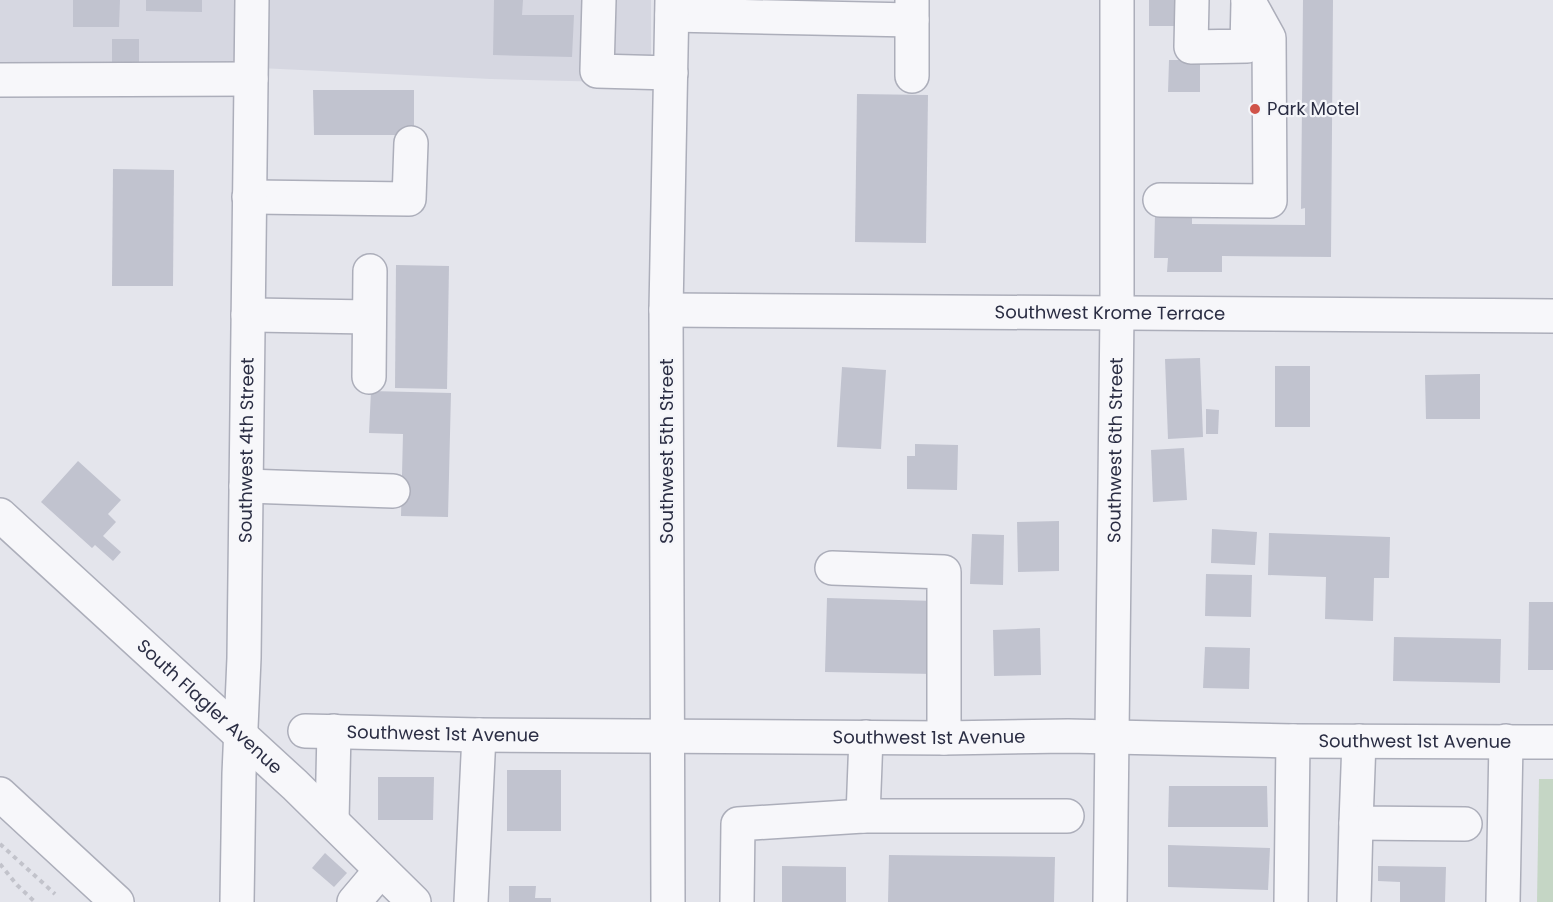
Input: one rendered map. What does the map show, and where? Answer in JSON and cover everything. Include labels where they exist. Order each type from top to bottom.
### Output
[{"type":"street","name":"Southwest 4th Street","points":[[237,902],[244,658],[252,0]]},
{"type":"street","points":[[599,0],[597,71],[671,73]]},
{"type":"street","name":"Southwest 6th Street","points":[[1110,902],[1117,314],[1117,0]]},
{"type":"street","points":[[1192,0],[1191,47],[1247,46],[1248,0]]},
{"type":"street","points":[[1160,200],[1270,201],[1269,38],[1248,0]]},
{"type":"street","points":[[672,8],[912,10],[912,76]]},
{"type":"street","name":"Southwest 5th Street","points":[[669,902],[666,310],[672,8]]},
{"type":"street","points":[[0,80],[251,79]]},
{"type":"street","points":[[249,196],[409,199],[411,143]]},
{"type":"street","points":[[369,377],[370,271]]},
{"type":"street","name":"Southwest Krome Terrace","points":[[666,310],[1553,316]]},
{"type":"street","points":[[248,315],[369,317]]},
{"type":"street","points":[[246,486],[393,491]]},
{"type":"street","name":"South Flagler Avenue","points":[[0,515],[295,785],[414,902]]},
{"type":"street","points":[[832,568],[944,572],[944,738]]},
{"type":"street","name":"Southwest 1st Avenue","points":[[332,821],[319,731],[478,735],[1111,737],[1293,741],[1553,742]]},
{"type":"street","points":[[471,902],[478,735]]},
{"type":"street","points":[[863,816],[866,737]]},
{"type":"street","points":[[1291,902],[1293,741]]},
{"type":"street","points":[[1354,902],[1359,741]]},
{"type":"street","points":[[1503,902],[1506,741]]},
{"type":"street","points":[[238,817],[259,794],[272,788],[295,785]]},
{"type":"street","points":[[0,794],[117,902]]},
{"type":"street","points":[[737,902],[738,824],[863,816],[1067,816]]},
{"type":"street","points":[[1356,823],[1465,824]]},
{"type":"street","points":[[354,902],[381,870]]},
{"type":"path","points":[[0,844],[55,894]]},
{"type":"path","points":[[0,864],[35,902]]},
{"type":"shaded area","points":[[0,0],[651,0],[651,83],[491,79],[237,67],[0,66]]},
{"type":"green space","points":[[1539,779],[1553,779],[1553,902],[1537,902]]},
{"type":"building","points":[[73,0],[120,0],[119,27],[73,27]]},
{"type":"building","points":[[146,0],[202,0],[202,12],[146,11]]},
{"type":"building","points":[[494,0],[523,0],[522,15],[574,15],[572,57],[493,55]]},
{"type":"building","points":[[1149,0],[1181,0],[1181,26],[1149,26]]},
{"type":"building","points":[[1303,0],[1333,0],[1331,257],[1222,256],[1222,272],[1167,272],[1168,258],[1154,258],[1155,214],[1192,214],[1192,224],[1305,225],[1305,208],[1301,209]]},
{"type":"building","points":[[112,39],[139,39],[139,68],[112,68]]},
{"type":"building","points":[[1169,60],[1200,60],[1200,92],[1168,92]]},
{"type":"building","points":[[313,90],[414,90],[414,135],[314,135]]},
{"type":"building","points":[[857,94],[928,95],[926,243],[855,242]]},
{"type":"building","points":[[113,169],[174,170],[173,286],[112,286]]},
{"type":"building","points":[[396,265],[449,266],[447,389],[395,388]]},
{"type":"building","points":[[1200,358],[1203,437],[1168,439],[1165,359]]},
{"type":"building","points":[[1275,366],[1310,366],[1310,427],[1275,427]]},
{"type":"building","points":[[842,367],[886,370],[881,449],[837,447]]},
{"type":"building","points":[[1480,374],[1480,419],[1426,419],[1425,375]]},
{"type":"building","points":[[371,391],[451,393],[448,517],[401,516],[403,434],[369,433]]},
{"type":"building","points":[[1206,409],[1219,410],[1218,434],[1206,434]]},
{"type":"building","points":[[915,444],[958,445],[957,490],[907,489],[907,456],[915,456]]},
{"type":"building","points":[[1184,448],[1187,500],[1153,502],[1151,450]]},
{"type":"building","points":[[78,461],[121,500],[108,514],[116,522],[103,536],[121,552],[113,561],[95,545],[92,548],[41,502]]},
{"type":"building","points":[[1059,521],[1059,571],[1018,572],[1017,522]]},
{"type":"building","points":[[1212,529],[1257,532],[1255,565],[1211,563]]},
{"type":"building","points":[[1269,533],[1390,537],[1389,578],[1374,578],[1373,621],[1325,619],[1326,577],[1268,575]]},
{"type":"building","points":[[972,534],[1004,535],[1003,585],[970,584]]},
{"type":"building","points":[[1206,574],[1252,575],[1251,617],[1205,616]]},
{"type":"building","points":[[827,598],[935,601],[934,674],[825,672]]},
{"type":"building","points":[[1529,602],[1553,602],[1553,670],[1528,670]]},
{"type":"building","points":[[1040,628],[1041,675],[994,676],[993,630]]},
{"type":"building","points":[[1394,637],[1501,639],[1500,683],[1393,681]]},
{"type":"building","points":[[1205,647],[1250,648],[1249,689],[1203,688]]},
{"type":"building","points":[[507,770],[561,770],[561,831],[507,831]]},
{"type":"building","points":[[378,777],[434,777],[433,820],[378,820]]},
{"type":"building","points":[[1169,786],[1267,786],[1268,827],[1168,827]]},
{"type":"building","points":[[1168,845],[1270,848],[1268,890],[1168,887]]},
{"type":"building","points":[[325,853],[347,873],[334,887],[312,868]]},
{"type":"building","points":[[889,855],[1055,857],[1054,902],[888,902]]},
{"type":"building","points":[[782,866],[846,867],[846,902],[782,902]]},
{"type":"building","points":[[1378,866],[1446,867],[1445,902],[1400,902],[1400,882],[1378,881]]},
{"type":"building","points":[[509,886],[536,886],[535,898],[551,898],[551,902],[509,902]]},
{"type":"place","name":"Park Motel","points":[[1255,109]]}]
